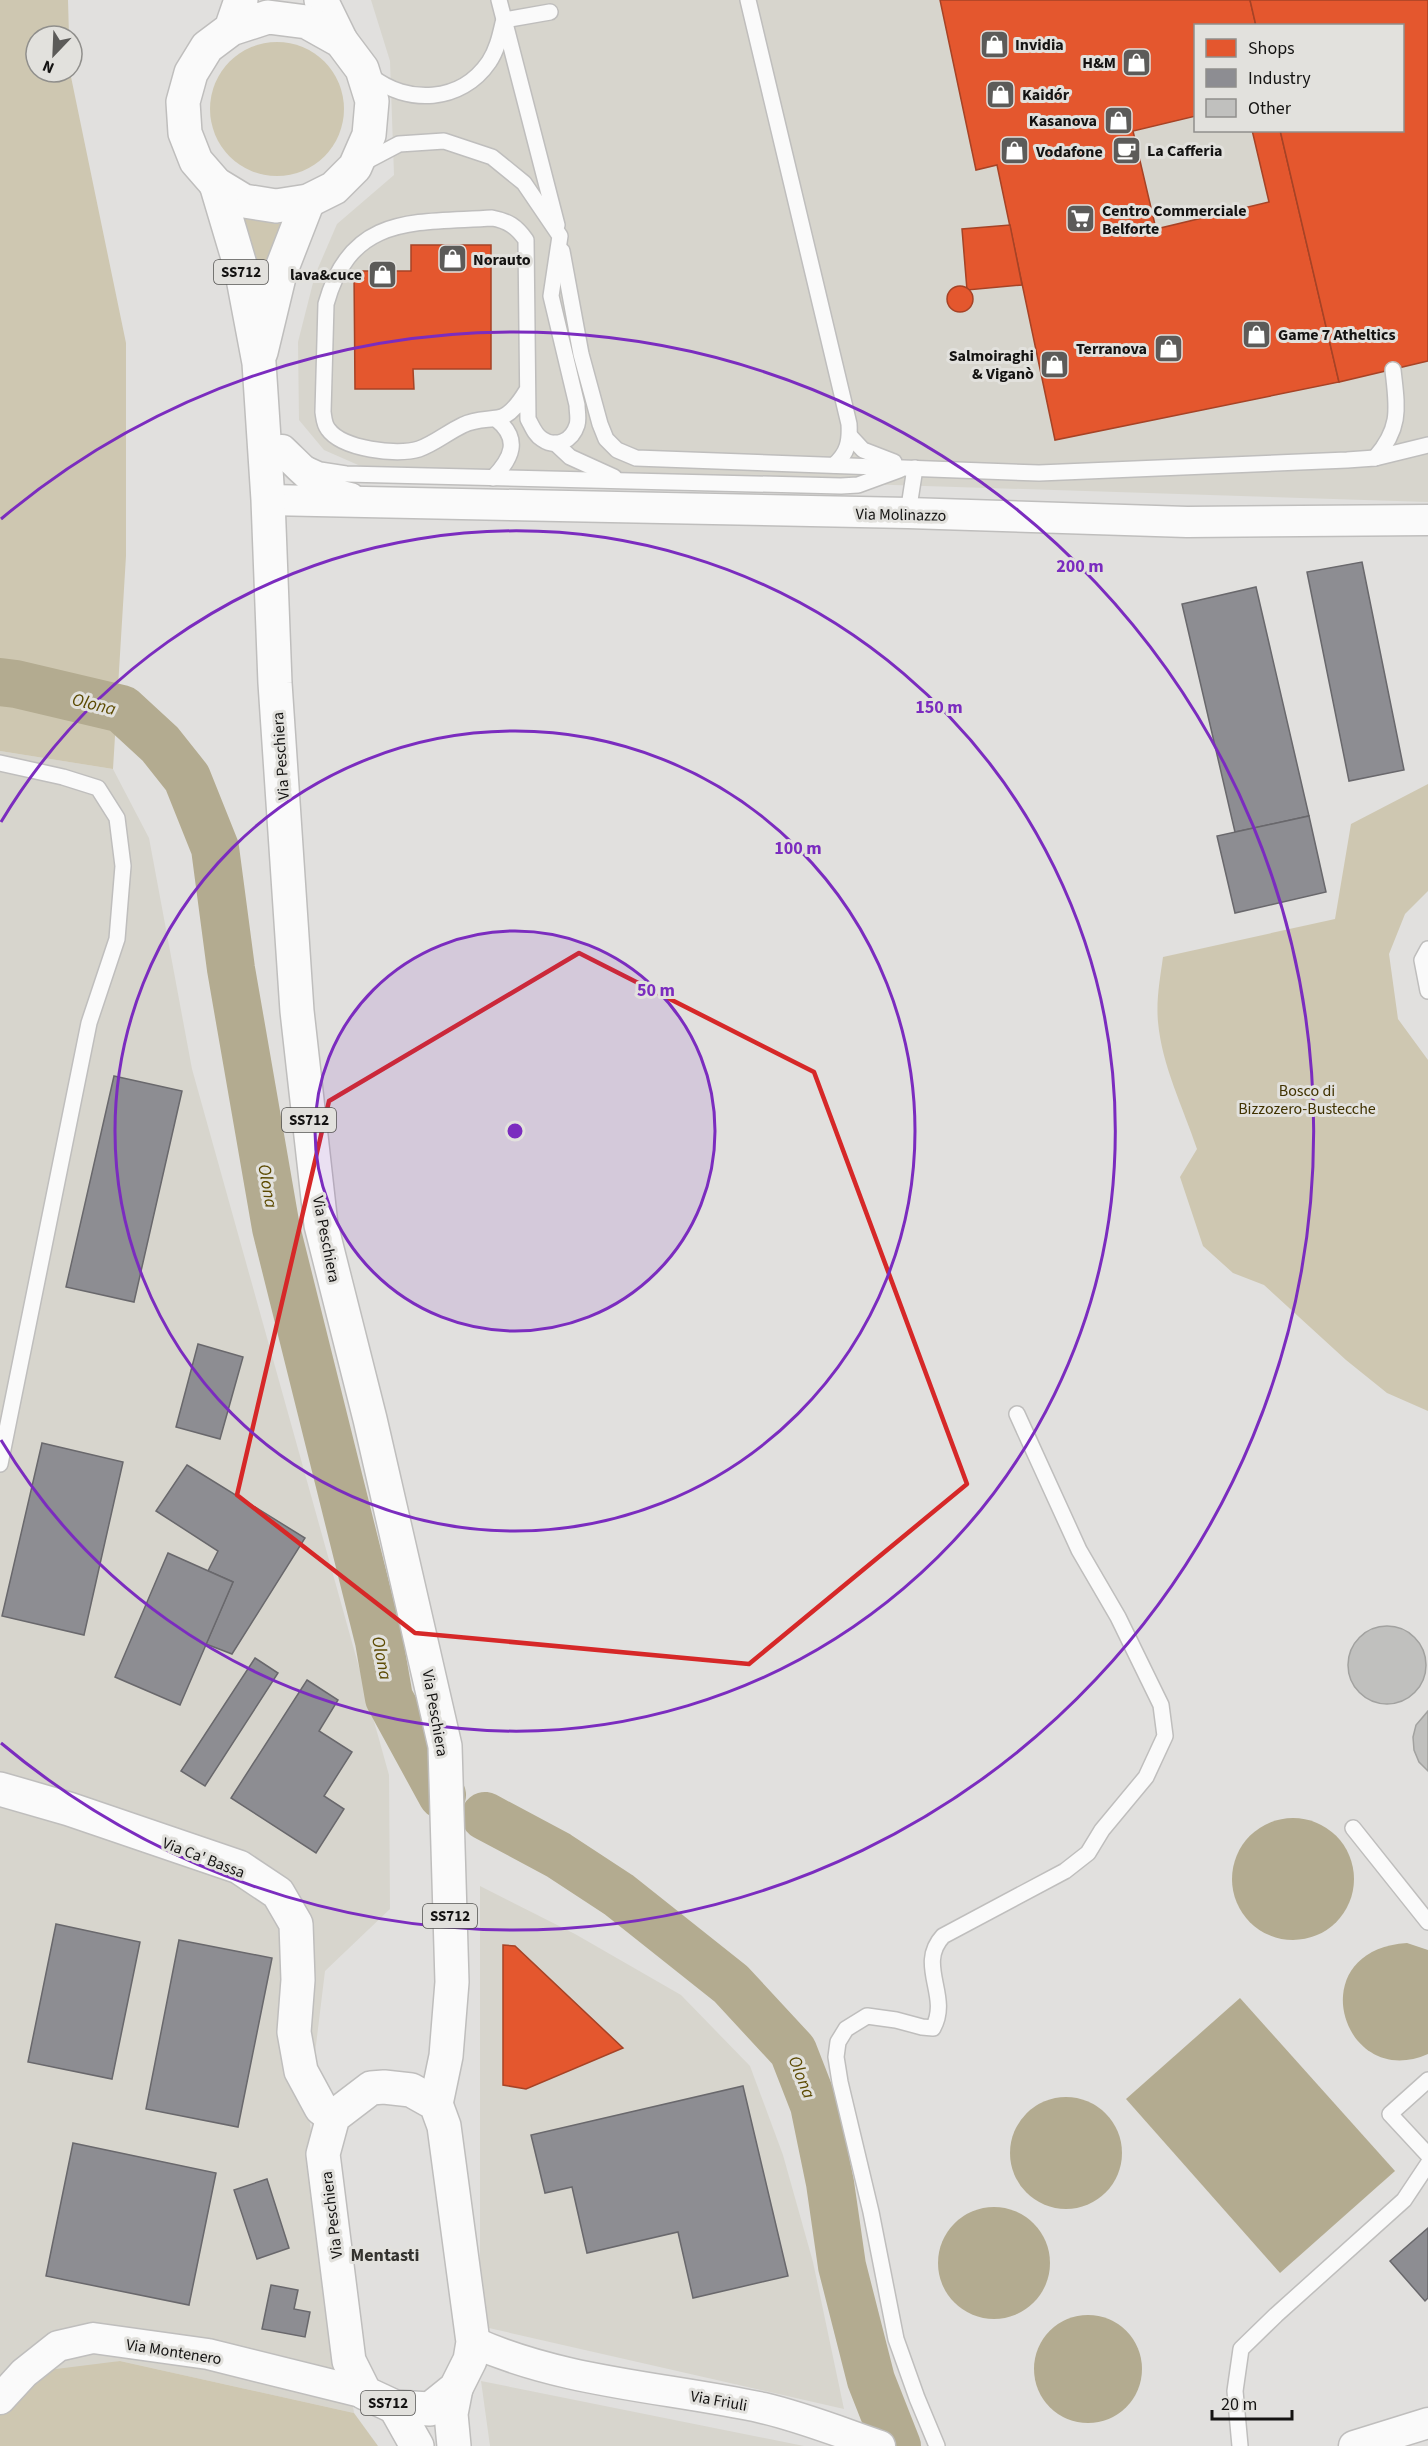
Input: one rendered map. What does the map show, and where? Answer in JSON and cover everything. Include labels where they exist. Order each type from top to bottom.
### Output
[{"type":"main road","name":"Via Peschiera","points":[[321,0],[341,41],[362,69],[372,101],[369,135],[355,167],[334,188],[308,201],[276,206],[244,201],[216,184],[196,161],[185,132],[183,102],[191,73],[207,47],[236,14],[307,22],[341,41]]},
{"type":"main road","name":"Via Peschiera","points":[[216,184],[241,268],[259,363],[268,500],[275,683],[297,1011],[321,1225],[370,1419],[445,1746],[452,1982],[446,2056],[436,2104],[444,2126],[473,2342],[470,2360],[460,2382],[451,2414],[454,2446]]},
{"type":"main road","name":"Via Peschiera","points":[[259,363],[280,273],[308,201]]},
{"type":"main road","name":"Via Ca' Bassa","points":[[0,1789],[69,1809],[239,1867],[278,1893],[296,1924],[298,1980],[294,2032],[301,2071],[321,2108],[333,2117]]},
{"type":"main road","points":[[333,2117],[371,2088],[411,2090],[436,2104]]},
{"type":"main road","name":"Via Peschiera","points":[[333,2117],[323,2154],[349,2361],[365,2393]]},
{"type":"main road","name":"SS712","points":[[365,2393],[395,2407],[430,2409],[460,2382]]},
{"type":"main road","name":"SS712","points":[[395,2407],[417,2446]]},
{"type":"street","name":"Via Molinazzo","points":[[282,450],[311,478],[339,496],[374,502]]},
{"type":"street","name":"Via Molinazzo","points":[[268,500],[908,513],[1187,522],[1428,520]]},
{"type":"street","name":"Via Montenero","points":[[0,2398],[24,2373],[58,2346],[93,2338],[208,2354],[365,2393]]},
{"type":"street","name":"Via Friuli","points":[[473,2342],[506,2356],[553,2370],[765,2409],[874,2444]]},
{"type":"street","name":"Via Friuli","points":[[460,2382],[504,2369],[553,2370]]},
{"type":"street","points":[[1354,2446],[1428,2423]]},
{"type":"lane","points":[[499,0],[560,236],[579,344],[600,424],[606,439],[617,450],[636,458],[1090,472],[1375,458],[1428,445]]},
{"type":"lane","points":[[748,0],[847,413],[850,436],[846,451],[834,465]]},
{"type":"lane","points":[[504,20],[550,12]]},
{"type":"lane","points":[[362,69],[384,87],[402,94],[426,96],[450,92],[472,80],[489,63],[499,41],[504,20]]},
{"type":"lane","points":[[355,167],[399,144],[444,141],[492,157],[524,183],[560,236],[551,296],[577,405],[578,424],[572,436],[565,442],[555,443],[543,440],[534,431],[528,419],[526,240],[518,228],[505,220],[492,218],[403,223],[389,227],[364,242],[345,261],[326,304],[322,412],[327,429],[340,440],[352,445],[406,452],[425,447],[464,424],[478,419],[496,419],[508,413],[527,390]]},
{"type":"lane","points":[[1375,458],[1384,447],[1396,424],[1393,370]]},
{"type":"lane","points":[[493,477],[508,460],[511,447],[506,427],[496,419]]},
{"type":"lane","points":[[263,424],[282,450],[295,459],[320,470],[346,474],[849,485],[872,481],[910,468]]},
{"type":"lane","points":[[850,436],[863,450],[910,468]]},
{"type":"lane","points":[[555,443],[570,457],[601,472],[619,479],[635,481]]},
{"type":"lane","points":[[908,513],[910,468]]},
{"type":"lane","points":[[0,764],[63,777],[98,788],[117,818],[123,866],[117,939],[89,1023],[0,1464]]},
{"type":"lane","points":[[1428,949],[1422,960],[1428,991]]},
{"type":"lane","points":[[938,2446],[917,2398],[896,2340],[871,2212],[840,2082],[836,2057],[838,2042],[846,2029],[867,2016],[896,2019],[933,2028],[938,2019],[937,1988],[930,1964],[934,1945],[943,1936],[1065,1871],[1088,1853],[1102,1830],[1146,1777],[1165,1736],[1161,1705],[1118,1617],[1079,1550],[1017,1414]]},
{"type":"lane","points":[[1353,1828],[1428,1922]]},
{"type":"lane","points":[[1428,2080],[1390,2114],[1428,2155]]},
{"type":"lane","points":[[1240,2446],[1235,2391],[1241,2349],[1404,2200],[1428,2164]]},
{"type":"highlighted area","points":[[579,953],[814,1072],[967,1484],[749,1664],[415,1633],[237,1495],[329,1101]]},
{"type":"shaded area","points":[[371,0],[1428,0],[1428,502],[365,468],[324,450],[299,420],[298,342],[315,275],[337,224],[394,175],[390,61]]},
{"type":"shaded area","points":[[0,751],[113,769],[149,838],[192,1069],[389,1775],[390,1909],[325,1971],[308,2111],[354,2413],[120,2361],[0,2385]]},
{"type":"shaded area","points":[[1293,1818],[1316,1822],[1336,1836],[1350,1856],[1354,1879],[1350,1902],[1336,1922],[1316,1936],[1293,1940],[1270,1936],[1250,1922],[1236,1902],[1232,1879],[1236,1856],[1250,1836],[1270,1822]]},
{"type":"shaded area","points":[[480,1886],[575,1934],[681,1995],[750,2066],[783,2155],[813,2262],[844,2409],[480,2326]]},
{"type":"shaded area","points":[[1407,1943],[1428,1950],[1428,2054],[1398,2060],[1373,2054],[1355,2037],[1345,2015],[1344,1991],[1353,1969],[1373,1951]]},
{"type":"shaded area","points":[[1240,1998],[1395,2171],[1280,2273],[1126,2099]]},
{"type":"shaded area","points":[[1066,2097],[1087,2101],[1106,2113],[1118,2132],[1122,2153],[1118,2174],[1106,2193],[1087,2205],[1066,2209],[1045,2205],[1026,2193],[1014,2174],[1010,2153],[1014,2132],[1026,2113],[1045,2101]]},
{"type":"shaded area","points":[[994,2207],[1016,2211],[1034,2223],[1046,2241],[1050,2263],[1046,2285],[1034,2303],[1016,2315],[994,2319],[972,2315],[954,2303],[942,2285],[938,2263],[942,2241],[954,2223],[972,2211]]},
{"type":"shaded area","points":[[1088,2315],[1109,2319],[1127,2330],[1138,2348],[1142,2369],[1138,2390],[1127,2408],[1109,2419],[1088,2423],[1067,2419],[1049,2408],[1038,2390],[1034,2369],[1038,2348],[1049,2330],[1067,2319]]},
{"type":"shaded area","points":[[481,2381],[804,2446],[490,2446]]},
{"type":"green space","points":[[0,0],[68,0],[69,24],[24,24],[24,84],[72,84],[126,343],[126,556],[113,769],[0,751]]},
{"type":"green space","points":[[277,42],[302,48],[324,62],[338,84],[344,109],[338,134],[324,156],[302,170],[277,176],[252,170],[230,156],[216,134],[210,109],[216,84],[230,62],[252,48]]},
{"type":"green space","points":[[236,215],[283,224],[258,292]]},
{"type":"green space","name":"Bosco di Bizzozero-Bustecche","points":[[1428,784],[1428,891],[1405,914],[1389,954],[1398,1019],[1428,1060],[1428,1411],[1387,1393],[1346,1360],[1264,1285],[1233,1273],[1203,1246],[1180,1177],[1197,1149],[1164,1054],[1158,1022],[1158,1006],[1163,957],[1335,919],[1351,824]]},
{"type":"green space","points":[[120,2361],[354,2413],[378,2446],[0,2446],[0,2385],[24,2373]]},
{"type":"building: Shops","name":"Centro Commerciale Belforte","points":[[940,0],[1250,0],[1256,24],[1194,24],[1194,116],[1133,131],[1156,229],[1269,202],[1252,132],[1280,132],[1339,382],[1055,440],[997,165],[976,170]]},
{"type":"building: Shops","points":[[1250,0],[1428,0],[1428,361],[1339,382],[1280,132],[1404,132],[1404,24],[1256,24]]},
{"type":"building: Shops","points":[[1010,225],[1022,285],[967,290],[962,229]]},
{"type":"building: Shops","points":[[411,245],[491,245],[491,369],[413,369],[414,389],[355,389],[354,271],[411,271]]},
{"type":"building: Shops","points":[[960,286],[969,290],[973,299],[969,308],[960,312],[951,308],[947,299],[951,290]]},
{"type":"building: Shops","points":[[503,1945],[515,1946],[623,2048],[526,2089],[503,2085]]},
{"type":"building: Industry","points":[[1362,562],[1404,770],[1349,781],[1307,572]]},
{"type":"building: Industry","points":[[1256,587],[1309,816],[1235,832],[1182,604]]},
{"type":"building: Industry","points":[[1309,816],[1326,892],[1235,913],[1217,836]]},
{"type":"building: Industry","points":[[114,1076],[182,1091],[134,1302],[66,1287]]},
{"type":"building: Industry","points":[[198,1344],[243,1357],[220,1439],[176,1427]]},
{"type":"building: Industry","points":[[42,1443],[123,1462],[84,1635],[2,1616]]},
{"type":"building: Industry","points":[[187,1465],[305,1538],[232,1654],[206,1644],[233,1582],[208,1571],[218,1551],[156,1511]]},
{"type":"building: Industry","points":[[168,1553],[233,1582],[180,1705],[115,1677]]},
{"type":"building: Industry","points":[[255,1658],[278,1673],[205,1786],[181,1771]]},
{"type":"building: Industry","points":[[307,1680],[338,1700],[319,1731],[352,1752],[324,1796],[344,1809],[316,1853],[231,1798]]},
{"type":"building: Industry","points":[[56,1924],[140,1942],[112,2079],[28,2062]]},
{"type":"building: Industry","points":[[179,1940],[272,1958],[238,2127],[146,2109]]},
{"type":"building: Industry","points":[[743,2086],[788,2276],[693,2298],[678,2232],[587,2253],[572,2187],[545,2193],[531,2135]]},
{"type":"building: Industry","points":[[73,2143],[216,2173],[189,2305],[46,2276]]},
{"type":"building: Industry","points":[[267,2179],[289,2248],[257,2259],[234,2190]]},
{"type":"building: Industry","points":[[1428,2228],[1428,2298],[1425,2301],[1390,2261]]},
{"type":"building: Industry","points":[[271,2285],[298,2290],[294,2309],[310,2312],[305,2337],[262,2329]]},
{"type":"building: Other","points":[[1379,1626],[1395,1626],[1409,1632],[1420,1643],[1426,1657],[1426,1673],[1420,1687],[1409,1698],[1395,1704],[1379,1704],[1365,1698],[1354,1687],[1348,1673],[1348,1657],[1354,1643],[1365,1632]]},
{"type":"building: Other","points":[[1428,1711],[1428,1771],[1419,1762],[1414,1750],[1413,1737],[1416,1725]]},
{"type":"waterway","name":"Olona","points":[[0,682],[122,709],[160,744],[187,778],[215,848],[231,969],[276,1228],[379,1641],[389,1698],[442,1795]]},
{"type":"waterway","name":"Olona","points":[[485,1816],[558,1855],[619,1895],[731,1984],[793,2051],[814,2105],[830,2183],[842,2266],[871,2380],[897,2446]]},
{"type":"place","name":"Invidia","points":[[994,44]]},
{"type":"place","name":"H&M","points":[[1137,62]]},
{"type":"place","name":"Kaidór","points":[[1001,94]]},
{"type":"place","name":"Kasanova","points":[[1118,120]]},
{"type":"place","name":"La Cafferia","points":[[1126,150]]},
{"type":"place","name":"Vodafone","points":[[1015,151]]},
{"type":"place","name":"Centro Commerciale Belforte","points":[[1081,219]]},
{"type":"place","name":"Norauto","points":[[452,259]]},
{"type":"place","name":"lava&cuce","points":[[383,274]]},
{"type":"place","name":"Game 7 Atheltics","points":[[1257,334]]},
{"type":"place","name":"Terranova","points":[[1168,348]]},
{"type":"place","name":"Salmoiraghi & Viganò","points":[[1055,364]]},
{"type":"district","name":"Mentasti","points":[[385,2255]]}]
